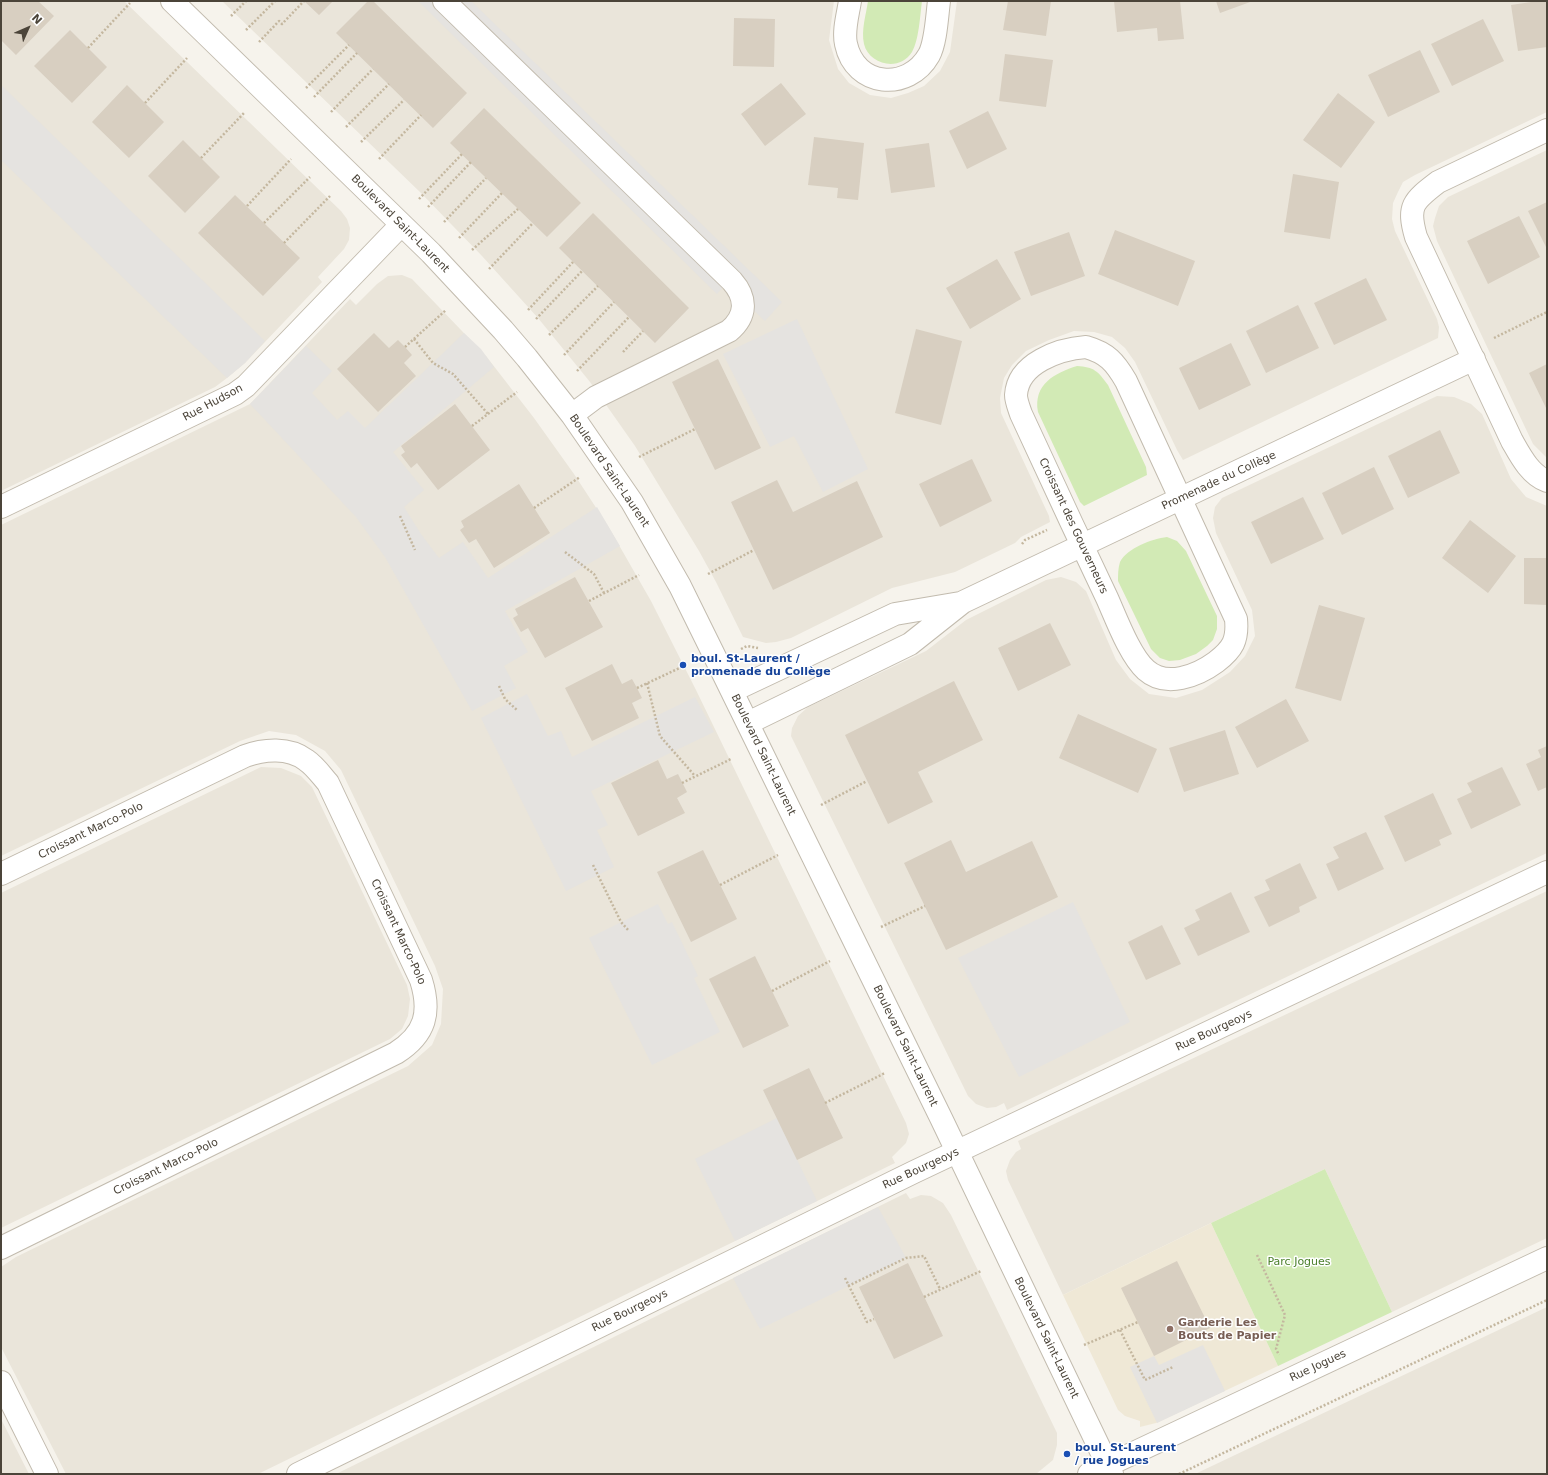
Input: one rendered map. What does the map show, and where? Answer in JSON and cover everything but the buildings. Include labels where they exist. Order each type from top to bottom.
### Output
[{"type":"street","name":"Boulevard Saint-Laurent","points":[[172,1],[452,275],[503,330],[572,415],[613,473],[649,531],[683,592],[748,723],[957,1152],[1103,1471]]},
{"type":"street","points":[[444,1],[727,275],[740,290],[742,314],[738,324],[729,331],[596,397],[572,415]]},
{"type":"street","points":[[850,1],[846,38],[850,55],[856,65],[863,72],[885,81],[898,79],[911,74],[921,66],[930,54],[940,1]]},
{"type":"street","points":[[1547,130],[1438,182],[1421,196],[1412,210],[1412,222],[1416,237],[1512,441],[1522,459],[1532,470],[1547,481]]},
{"type":"street","name":"Rue Hudson","points":[[1,507],[236,394],[246,386],[401,225]]},
{"type":"street","name":"Croissant des Gouverneurs","points":[[1086,347],[1097,350],[1109,358],[1118,367],[1126,381],[1180,500],[1231,606],[1236,618],[1237,631],[1233,646],[1225,656],[1210,667],[1190,676],[1175,679],[1159,677],[1147,670],[1138,661],[1127,641],[1021,414],[1016,396],[1018,386],[1025,373],[1038,362],[1052,354],[1071,348],[1086,347]]},
{"type":"street","name":"Promenade du Collège","points":[[748,723],[910,644],[964,602],[1474,359]]},
{"type":"street","name":"Promenade du Collège","points":[[732,691],[895,614],[964,602]]},
{"type":"street","name":"Croissant Marco-Polo","points":[[1,874],[245,756],[259,751],[274,750],[293,754],[306,759],[317,769],[328,783],[422,980],[426,997],[424,1023],[417,1035],[407,1046],[402,1049],[1,1248]]},
{"type":"street","name":"Rue Bourgeoys","points":[[298,1474],[957,1152],[1547,872]]},
{"type":"street","name":"Rue Jogues","points":[[1103,1471],[1547,1258]]},
{"type":"street","points":[[1,1382],[48,1474]]},
{"type":"path","points":[[231,16],[246,1]]},
{"type":"path","points":[[246,30],[275,1]]},
{"type":"path","points":[[259,42],[279,21],[282,24],[304,1]]},
{"type":"path","points":[[88,48],[130,3]]},
{"type":"path","points":[[306,88],[349,45]]},
{"type":"path","points":[[314,97],[357,53]]},
{"type":"path","points":[[145,103],[188,58]]},
{"type":"path","points":[[331,112],[373,69]]},
{"type":"path","points":[[346,127],[389,84]]},
{"type":"path","points":[[361,142],[404,100]]},
{"type":"path","points":[[201,158],[244,113]]},
{"type":"path","points":[[379,159],[421,116]]},
{"type":"path","points":[[419,198],[462,154]]},
{"type":"path","points":[[247,206],[291,159]]},
{"type":"path","points":[[428,207],[471,162]]},
{"type":"path","points":[[264,223],[310,177]]},
{"type":"path","points":[[444,222],[486,178]]},
{"type":"path","points":[[459,238],[502,193]]},
{"type":"path","points":[[284,243],[330,196]]},
{"type":"path","points":[[472,250],[518,209]]},
{"type":"path","points":[[489,268],[533,223]]},
{"type":"path","points":[[528,310],[573,262]]},
{"type":"path","points":[[536,319],[582,271]]},
{"type":"path","points":[[549,335],[598,286]]},
{"type":"path","points":[[564,355],[614,302]]},
{"type":"path","points":[[405,347],[446,310]]},
{"type":"path","points":[[1493,338],[1547,312]]},
{"type":"path","points":[[577,371],[630,317]]},
{"type":"path","points":[[414,339],[433,363],[453,374],[488,414]]},
{"type":"path","points":[[472,426],[517,392]]},
{"type":"path","points":[[639,457],[695,429]]},
{"type":"path","points":[[534,508],[580,476]]},
{"type":"path","points":[[400,516],[415,550]]},
{"type":"path","points":[[708,574],[754,550]]},
{"type":"path","points":[[565,552],[594,574],[604,593]]},
{"type":"path","points":[[589,601],[639,575]]},
{"type":"path","points":[[637,688],[686,665]]},
{"type":"path","points":[[647,683],[660,736],[695,776]]},
{"type":"path","points":[[499,686],[505,699],[518,711]]},
{"type":"path","points":[[682,783],[731,759]]},
{"type":"path","points":[[821,805],[867,781]]},
{"type":"path","points":[[720,885],[778,855]]},
{"type":"path","points":[[593,865],[621,922],[629,931]]},
{"type":"path","points":[[881,927],[925,906]]},
{"type":"path","points":[[772,991],[830,961]]},
{"type":"path","points":[[825,1103],[884,1073]]},
{"type":"path","points":[[1257,1255],[1285,1315],[1276,1349],[1282,1360]]},
{"type":"path","points":[[848,1286],[906,1258],[924,1256],[940,1289]]},
{"type":"path","points":[[924,1297],[981,1271]]},
{"type":"path","points":[[844,1278],[867,1322],[874,1319]]},
{"type":"path","points":[[1179,1474],[1547,1300]]},
{"type":"path","points":[[1084,1345],[1138,1322]]},
{"type":"path","points":[[1120,1330],[1145,1380],[1173,1368]]},
{"type":"shaded area","points":[[1,1],[124,1],[341,211],[347,219],[350,228],[349,240],[344,249],[318,277],[322,282],[245,363],[227,378],[215,387],[1,491]]},
{"type":"shaded area","points":[[222,1],[834,1],[829,40],[838,69],[849,83],[870,95],[891,98],[924,86],[940,71],[950,52],[957,1],[1547,1],[1547,112],[1415,175],[1403,182],[1398,192],[1393,203],[1392,219],[1395,231],[1437,319],[1439,327],[1438,338],[1183,460],[1135,362],[1125,348],[1112,337],[1094,332],[1074,331],[1049,340],[1026,351],[1012,365],[1004,378],[1000,398],[1001,413],[1049,516],[1050,522],[1021,537],[1015,543],[955,572],[892,588],[791,638],[766,643],[743,637],[699,551],[635,446],[590,382],[538,318],[482,256],[421,193]]},
{"type":"shaded area","points":[[418,1],[471,1],[782,302],[765,321],[726,284],[717,294]]},
{"type":"shaded area","points":[[1,85],[265,341],[245,363],[227,378],[1,160]]},
{"type":"shaded area","points":[[1547,150],[1547,458],[1533,444],[1437,241],[1433,226],[1439,206],[1448,197]]},
{"type":"shaded area","points":[[402,275],[412,279],[486,356],[534,418],[574,474],[608,526],[651,601],[696,690],[906,1123],[909,1134],[906,1143],[892,1157],[895,1163],[258,1474],[66,1474],[1,1347],[1,1267],[16,1257],[408,1066],[432,1045],[441,1024],[443,989],[435,966],[341,770],[325,751],[296,735],[269,731],[240,741],[1,856],[1,525],[250,404],[350,299],[356,305],[377,284],[388,276]]},
{"type":"shaded area","points":[[797,319],[868,469],[823,492],[794,436],[770,447],[723,354]]},
{"type":"shaded area","points":[[464,333],[481,349],[494,367],[393,452],[424,490],[404,507],[421,534],[439,558],[463,542],[488,578],[597,507],[620,546],[505,611],[528,652],[504,666],[516,688],[472,711],[385,557],[356,517],[250,404],[306,346],[332,371],[312,393],[337,420],[348,411],[365,428]]},
{"type":"shaded area","points":[[1437,396],[1454,397],[1471,404],[1482,414],[1511,479],[1526,497],[1547,506],[1547,853],[1007,1110],[1004,1103],[996,1107],[987,1108],[976,1104],[968,1096],[791,736],[792,728],[798,716],[808,707],[926,651],[966,620],[1046,580],[1061,577],[1076,582],[1086,591],[1116,660],[1130,679],[1149,694],[1176,698],[1202,690],[1230,672],[1245,656],[1255,636],[1252,610],[1216,533],[1213,518],[1215,507],[1222,498]]},
{"type":"shaded area","points":[[527,694],[548,736],[561,731],[572,757],[695,697],[714,732],[591,791],[608,825],[597,830],[614,867],[566,891],[481,718]]},
{"type":"shaded area","points":[[261,767],[281,768],[301,776],[312,787],[407,985],[410,999],[408,1016],[402,1029],[390,1039],[1,1228],[1,893]]},
{"type":"shaded area","points":[[1547,891],[1547,1238],[1392,1312],[1325,1169],[1063,1295],[1008,1180],[1006,1171],[1010,1160],[1016,1152],[1021,1149],[1018,1141]]},
{"type":"shaded area","points":[[1073,902],[1130,1022],[1019,1077],[958,958]]},
{"type":"shaded area","points":[[658,904],[668,924],[672,922],[698,976],[694,978],[720,1032],[652,1065],[589,938]]},
{"type":"shaded area","points":[[777,1118],[817,1201],[735,1241],[695,1159]]},
{"type":"shaded area","points":[[906,1193],[910,1199],[921,1195],[931,1196],[943,1203],[951,1215],[1057,1433],[1057,1445],[1053,1460],[1036,1474],[336,1474]]},
{"type":"shaded area","points":[[878,1207],[906,1258],[760,1329],[733,1278]]},
{"type":"shaded area","name":"Garderie Les Bouts de Papier","points":[[1211,1223],[1278,1366],[1156,1423],[1140,1427],[1140,1421],[1125,1416],[1118,1410],[1063,1295]]},
{"type":"shaded area","points":[[1547,1307],[1547,1474],[1195,1474]]},
{"type":"shaded area","points":[[1203,1345],[1225,1391],[1157,1423],[1130,1367],[1154,1356],[1159,1365]]},
{"type":"shaded area","points":[[1,1419],[29,1474],[1,1474]]},
{"type":"green space","points":[[868,1],[922,1],[916,41],[912,52],[907,58],[893,64],[885,63],[872,57],[867,51],[864,44],[863,33]]},
{"type":"green space","points":[[1077,366],[1092,369],[1101,376],[1108,385],[1146,467],[1147,475],[1084,506],[1080,502],[1038,412],[1037,402],[1042,387],[1047,381],[1061,372]]},
{"type":"green space","points":[[1167,537],[1177,541],[1186,551],[1217,616],[1217,629],[1213,640],[1207,646],[1196,654],[1180,660],[1169,661],[1160,658],[1151,649],[1118,581],[1118,569],[1120,562],[1128,552],[1147,542]]},
{"type":"green space","name":"Parc Jogues","points":[[1325,1169],[1392,1312],[1278,1366],[1211,1223]]},
{"type":"place","name":"boul. St-Laurent / promenade du Collège","points":[[683,665]]},
{"type":"place","name":"Garderie Les Bouts de Papier","points":[[1170,1329]]},
{"type":"place","name":"boul. St-Laurent / rue Jogues","points":[[1067,1454]]}]
